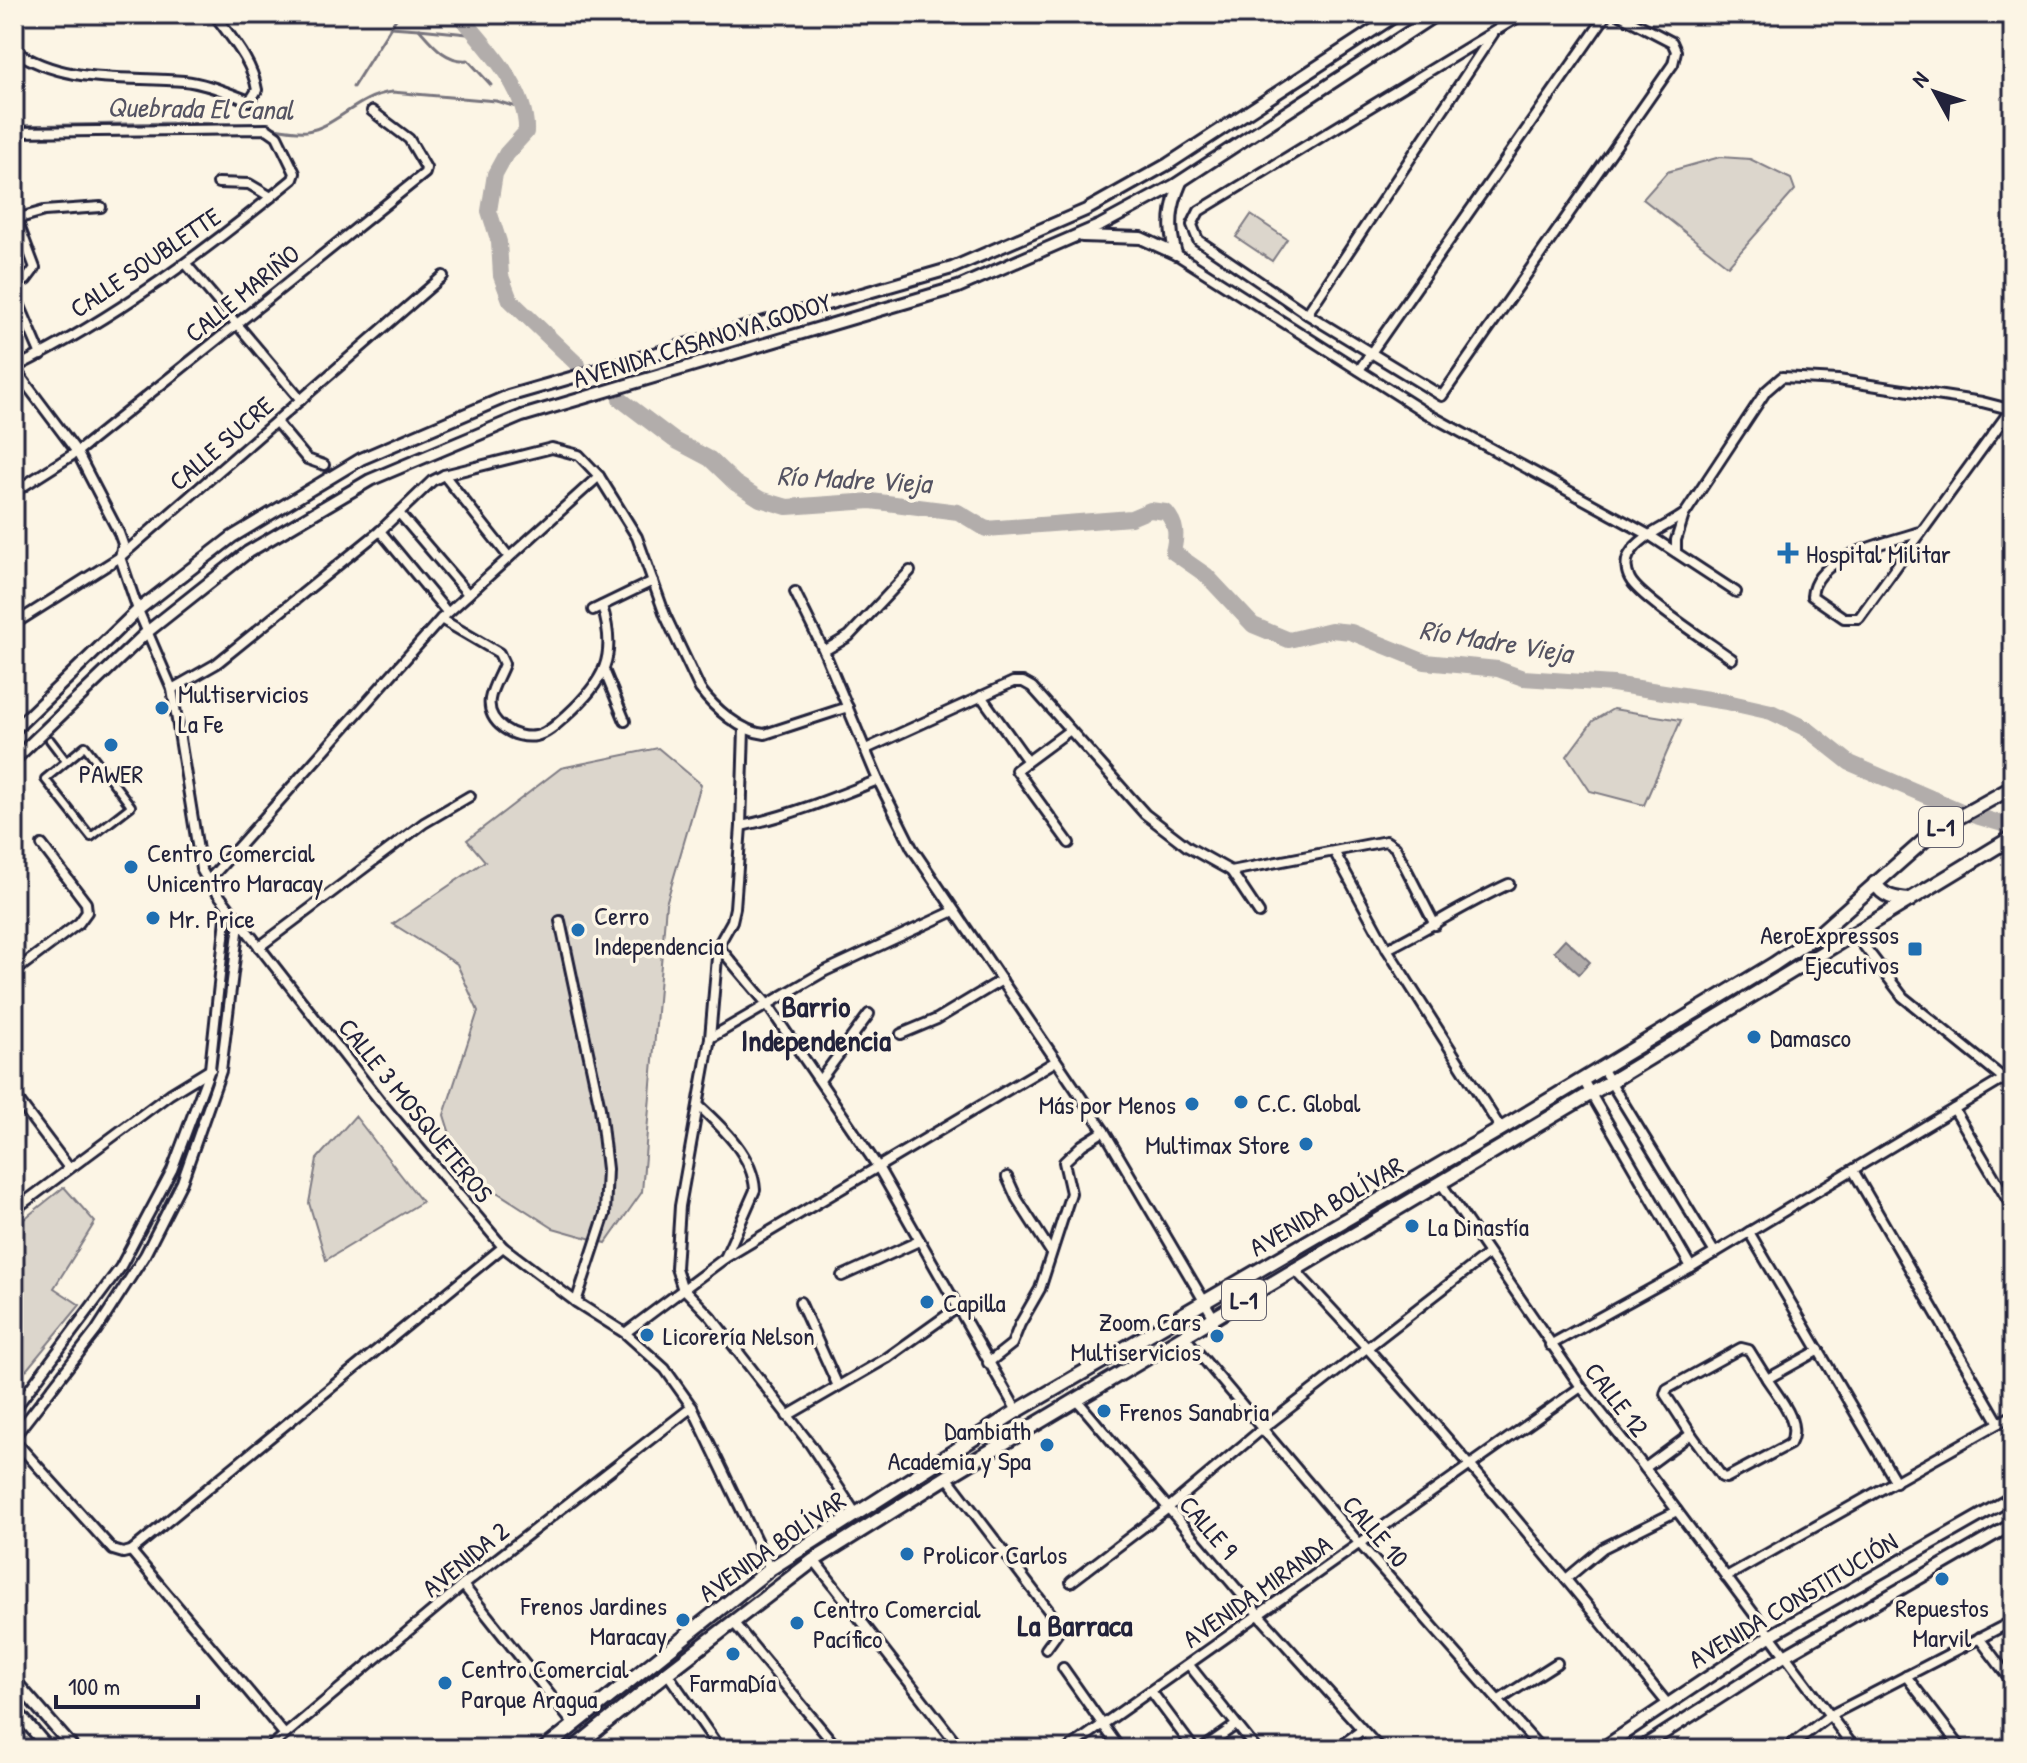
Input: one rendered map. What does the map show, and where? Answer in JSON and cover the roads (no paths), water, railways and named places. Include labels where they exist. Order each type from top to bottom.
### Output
[{"type":"main road","name":"AVENIDA BOLÍVAR","points":[[544,1749],[770,1569],[1017,1411],[1501,1129],[1774,964],[1821,932],[1936,830],[2013,787]]},
{"type":"main road","name":"AVENIDA BOLÍVAR","points":[[575,1749],[667,1673],[814,1560],[1076,1399],[1610,1082],[2013,837]]},
{"type":"main road","points":[[1877,881],[1882,893],[1910,900]]},
{"type":"street","points":[[14,50],[30,62],[51,69],[113,79],[188,81],[250,101],[257,90],[255,78],[247,60],[214,14]]},
{"type":"street","name":"AVENIDA CASANOVA GODOY","points":[[14,730],[138,610],[232,537],[361,459],[495,402],[952,268],[1086,210],[1168,164],[1398,14]]},
{"type":"street","name":"AVENIDA CASANOVA GODOY","points":[[14,760],[147,632],[248,552],[370,480],[522,416],[958,287],[1077,236],[1181,181],[1437,14]]},
{"type":"street","points":[[1523,14],[1199,211],[1192,225],[1198,240],[1307,314],[1442,396],[1673,64],[1676,51],[1672,42],[1618,14]]},
{"type":"street","points":[[1359,370],[1607,14]]},
{"type":"street","points":[[1307,314],[1495,30]]},
{"type":"street","name":"CALLE MARIÑO","points":[[17,490],[77,452],[425,173],[426,168],[409,139],[372,111]]},
{"type":"street","name":"CALLE SOUBLETTE","points":[[14,132],[267,129],[277,136],[293,167],[293,179],[186,264],[41,355],[14,368]]},
{"type":"street","points":[[1176,254],[1170,221],[1173,200],[1181,181]]},
{"type":"street","points":[[218,183],[249,184],[271,197]]},
{"type":"street","points":[[14,285],[26,280],[35,268],[15,216],[101,207]]},
{"type":"street","points":[[1077,236],[1141,238],[1176,254],[1462,435],[1649,535],[1736,592]]},
{"type":"street","points":[[186,264],[301,400]]},
{"type":"street","name":"CALLE SUCRE","points":[[14,624],[120,557],[443,276]]},
{"type":"street","points":[[14,292],[41,355]]},
{"type":"street","name":"CALLE 3 MOSQUETEROS","points":[[14,368],[77,452],[119,533],[123,544],[120,557],[138,610],[172,689],[201,869],[208,881],[379,1100],[503,1247],[576,1302],[625,1333],[665,1369],[692,1407],[770,1569]]},
{"type":"street","points":[[1676,552],[1676,540],[1684,515],[1766,391],[1782,377],[1838,380],[1982,402],[2012,410],[1919,532],[1859,618],[1844,618],[1812,596],[1813,585],[1828,567],[1847,556],[1919,532]]},
{"type":"street","points":[[276,422],[307,459],[324,465]]},
{"type":"street","points":[[172,689],[216,664],[380,531],[432,481],[444,475],[552,448],[579,455],[599,476],[637,537],[665,615],[707,698],[744,728],[765,734],[848,707]]},
{"type":"street","points":[[444,475],[509,557]]},
{"type":"street","points":[[208,881],[444,616],[599,476]]},
{"type":"street","points":[[14,479],[17,490]]},
{"type":"street","points":[[399,513],[468,594]]},
{"type":"street","points":[[1684,515],[1661,531],[1649,535],[1628,556],[1626,570],[1631,582],[1732,659]]},
{"type":"street","points":[[380,531],[444,616],[504,659],[490,698],[490,708],[500,725],[526,737],[548,730],[590,692],[604,670],[608,625],[597,608],[653,581]]},
{"type":"street","points":[[824,651],[849,636],[910,571]]},
{"type":"street","points":[[795,592],[824,651],[878,780],[912,848],[1104,1131],[1214,1318]]},
{"type":"street","points":[[604,670],[625,721]]},
{"type":"street","points":[[866,749],[1013,682],[1023,682],[1032,687],[1154,822],[1198,854],[1231,871],[1259,913]]},
{"type":"street","points":[[981,696],[1027,760]]},
{"type":"street","points":[[744,728],[735,908],[732,921],[718,946],[710,1038],[680,1206],[676,1268],[682,1287],[719,1328],[810,1444],[856,1514]]},
{"type":"street","points":[[1069,843],[1017,768],[1070,730]]},
{"type":"street","points":[[50,740],[66,761]]},
{"type":"street","points":[[85,746],[131,806],[91,837],[45,779],[66,761],[85,746]]},
{"type":"street","points":[[741,826],[823,803],[878,780]]},
{"type":"street","points":[[259,947],[424,823],[470,796]]},
{"type":"street","points":[[1231,871],[1386,841],[1391,843],[1435,925]]},
{"type":"street","points":[[14,972],[79,923],[87,912],[86,903],[42,845]]},
{"type":"street","points":[[1335,853],[1387,949],[1501,1129]]},
{"type":"street","points":[[1387,949],[1435,925],[1465,904],[1509,884]]},
{"type":"street","points":[[14,1410],[120,1268],[172,1170],[210,1069],[227,909]]},
{"type":"street","points":[[710,1038],[825,971],[954,911]]},
{"type":"street","points":[[560,921],[600,1108],[607,1169],[605,1214],[576,1302]]},
{"type":"street","points":[[239,924],[221,1071],[182,1182],[145,1255],[96,1331],[14,1439],[113,1550],[123,1553],[131,1551],[503,1247]]},
{"type":"street","points":[[1855,934],[1903,997],[2013,1086]]},
{"type":"street","points":[[718,946],[767,1004],[878,1167],[1017,1411]]},
{"type":"street","points":[[901,1034],[937,1019],[1002,980]]},
{"type":"street","points":[[820,1080],[869,1014]]},
{"type":"street","points":[[625,1333],[682,1287],[725,1258],[1056,1061]]},
{"type":"street","points":[[1550,1345],[1691,1267],[1853,1170],[2002,1080],[2013,1066]]},
{"type":"street","points":[[1602,1068],[1715,1253]]},
{"type":"street","points":[[14,1210],[170,1094],[210,1069],[221,1071]]},
{"type":"street","points":[[1583,1080],[1691,1267]]},
{"type":"street","points":[[14,1095],[69,1168]]},
{"type":"street","points":[[699,1106],[725,1131],[754,1178],[755,1190],[725,1258]]},
{"type":"street","points":[[1954,1109],[2013,1209]]},
{"type":"street","points":[[988,1363],[1012,1344],[1040,1289],[1071,1193],[1064,1162],[1082,1145],[1104,1131]]},
{"type":"street","points":[[1853,1170],[1999,1423]]},
{"type":"street","points":[[1007,1177],[1017,1199],[1051,1252]]},
{"type":"street","name":"CALLE 12","points":[[1440,1182],[1550,1345],[1786,1655]]},
{"type":"street","points":[[1749,1232],[1896,1482]]},
{"type":"street","points":[[842,1276],[919,1241]]},
{"type":"street","points":[[1071,1582],[1488,1254]]},
{"type":"street","points":[[1294,1269],[1368,1347],[1566,1579],[1667,1703]]},
{"type":"street","points":[[800,1302],[837,1384]]},
{"type":"street","points":[[787,1416],[837,1384],[887,1358],[957,1308]]},
{"type":"street","name":"CALLE 10","points":[[1184,1336],[1261,1430],[1541,1749]]},
{"type":"street","points":[[1741,1348],[1749,1350],[1795,1426],[1795,1436],[1790,1444],[1726,1478],[1722,1477],[1691,1434],[1665,1394],[1667,1389],[1741,1348]]},
{"type":"street","points":[[1767,1379],[1819,1350]]},
{"type":"street","name":"AVENIDA MIRANDA","points":[[1068,1749],[1581,1387]]},
{"type":"street","name":"CALLE 9","points":[[1076,1399],[1258,1614],[1380,1749]]},
{"type":"street","name":"AVENIDA 2","points":[[268,1749],[463,1585],[692,1407]]},
{"type":"street","points":[[1726,1577],[2013,1415]]},
{"type":"street","points":[[1645,1468],[1691,1434]]},
{"type":"street","points":[[947,1477],[1055,1619],[1059,1631],[1046,1649]]},
{"type":"street","name":"AVENIDA CONSTITUCIÓN","points":[[1601,1749],[1771,1635],[2013,1497]]},
{"type":"street","points":[[1566,1579],[1603,1548],[1677,1511]]},
{"type":"street","name":"AVENIDA CONSTITUCIÓN","points":[[1639,1749],[1786,1655],[2013,1524]]},
{"type":"street","points":[[131,1551],[285,1735]]},
{"type":"street","points":[[814,1560],[961,1749]]},
{"type":"street","points":[[463,1585],[574,1725]]},
{"type":"street","points":[[1786,1749],[1829,1716],[2013,1621]]},
{"type":"street","points":[[733,1622],[838,1749]]},
{"type":"street","points":[[1979,1638],[2013,1683]]},
{"type":"street","points":[[1786,1655],[1855,1749]]},
{"type":"street","points":[[1499,1700],[1557,1663]]},
{"type":"street","points":[[1189,1665],[1256,1749]]},
{"type":"street","points":[[1063,1668],[1120,1749]]},
{"type":"street","points":[[667,1673],[720,1749]]},
{"type":"street","points":[[1906,1676],[1962,1749]]},
{"type":"street","points":[[14,1680],[74,1749]]},
{"type":"street","points":[[1151,1691],[1194,1749]]},
{"type":"street","points":[[14,1708],[49,1749]]},
{"type":"street","points":[[1202,1749],[1236,1725]]},
{"type":"street","points":[[1336,1749],[1362,1730]]},
{"type":"waterway","points":[[353,87],[399,14]]},
{"type":"waterway","name":"Río Madre Vieja","points":[[458,14],[463,19]]},
{"type":"waterway","name":"Río Madre Vieja","points":[[463,14],[463,19],[505,71],[521,101],[525,116],[526,132],[506,154],[495,174],[489,211],[499,242],[501,276],[510,300],[578,365]]},
{"type":"waterway","points":[[390,27],[419,29],[447,55],[468,60],[491,85]]},
{"type":"waterway","points":[[419,29],[477,35]]},
{"type":"waterway","name":"Quebrada El Canal","points":[[270,127],[298,131],[318,128],[368,99],[392,92],[496,101],[520,108]]},
{"type":"waterway","name":"Quebrada El Canal","points":[[14,126],[258,125]]},
{"type":"waterway","name":"Río Madre Vieja","points":[[620,399],[674,440],[710,459],[735,483],[760,499],[787,507],[871,501],[958,512],[986,529],[1131,518],[1150,510],[1166,512],[1175,530],[1173,552],[1206,575],[1253,625],[1289,640],[1331,630],[1351,632],[1425,662],[1498,669],[1523,678],[1613,684],[1771,712],[1807,729],[1850,763],[1966,813],[2013,827]]},
{"type":"place","name":"Hospital Militar","points":[[1788,553]]},
{"type":"place","name":"Multiservicios La Fe","points":[[162,708]]},
{"type":"place","name":"PAWER","points":[[111,745]]},
{"type":"place","name":"Centro Comercial Unicentro Maracay","points":[[131,867]]},
{"type":"place","name":"Mr. Price","points":[[153,918]]},
{"type":"place","name":"Cerro Independencia","points":[[578,930]]},
{"type":"place","name":"AeroExpressos Ejecutivos","points":[[1915,949]]},
{"type":"place","name":"Damasco","points":[[1754,1037]]},
{"type":"place","name":"C.C. Global","points":[[1241,1102]]},
{"type":"place","name":"Más por Menos","points":[[1192,1104]]},
{"type":"place","name":"Multimax Store","points":[[1306,1144]]},
{"type":"place","name":"La Dinastía","points":[[1412,1226]]},
{"type":"place","name":"Capilla","points":[[927,1302]]},
{"type":"place","name":"Licorería Nelson","points":[[647,1335]]},
{"type":"place","name":"Zoom Cars Multiservicios","points":[[1217,1336]]},
{"type":"place","name":"Frenos Sanabria","points":[[1104,1411]]},
{"type":"place","name":"Dambiath Academia y Spa","points":[[1047,1445]]},
{"type":"place","name":"Prolicor Carlos","points":[[907,1554]]},
{"type":"place","name":"Repuestos Marvil","points":[[1942,1579]]},
{"type":"place","name":"Frenos Jardines Maracay","points":[[683,1620]]},
{"type":"place","name":"Centro Comercial Pacífico","points":[[797,1623]]},
{"type":"place","name":"FarmaDía","points":[[733,1654]]},
{"type":"place","name":"Centro Comercial Parque Aragua","points":[[445,1683]]},
{"type":"district","name":"Barrio Independencia","points":[[816,1023]]},
{"type":"district","name":"La Barraca","points":[[1075,1625]]}]
